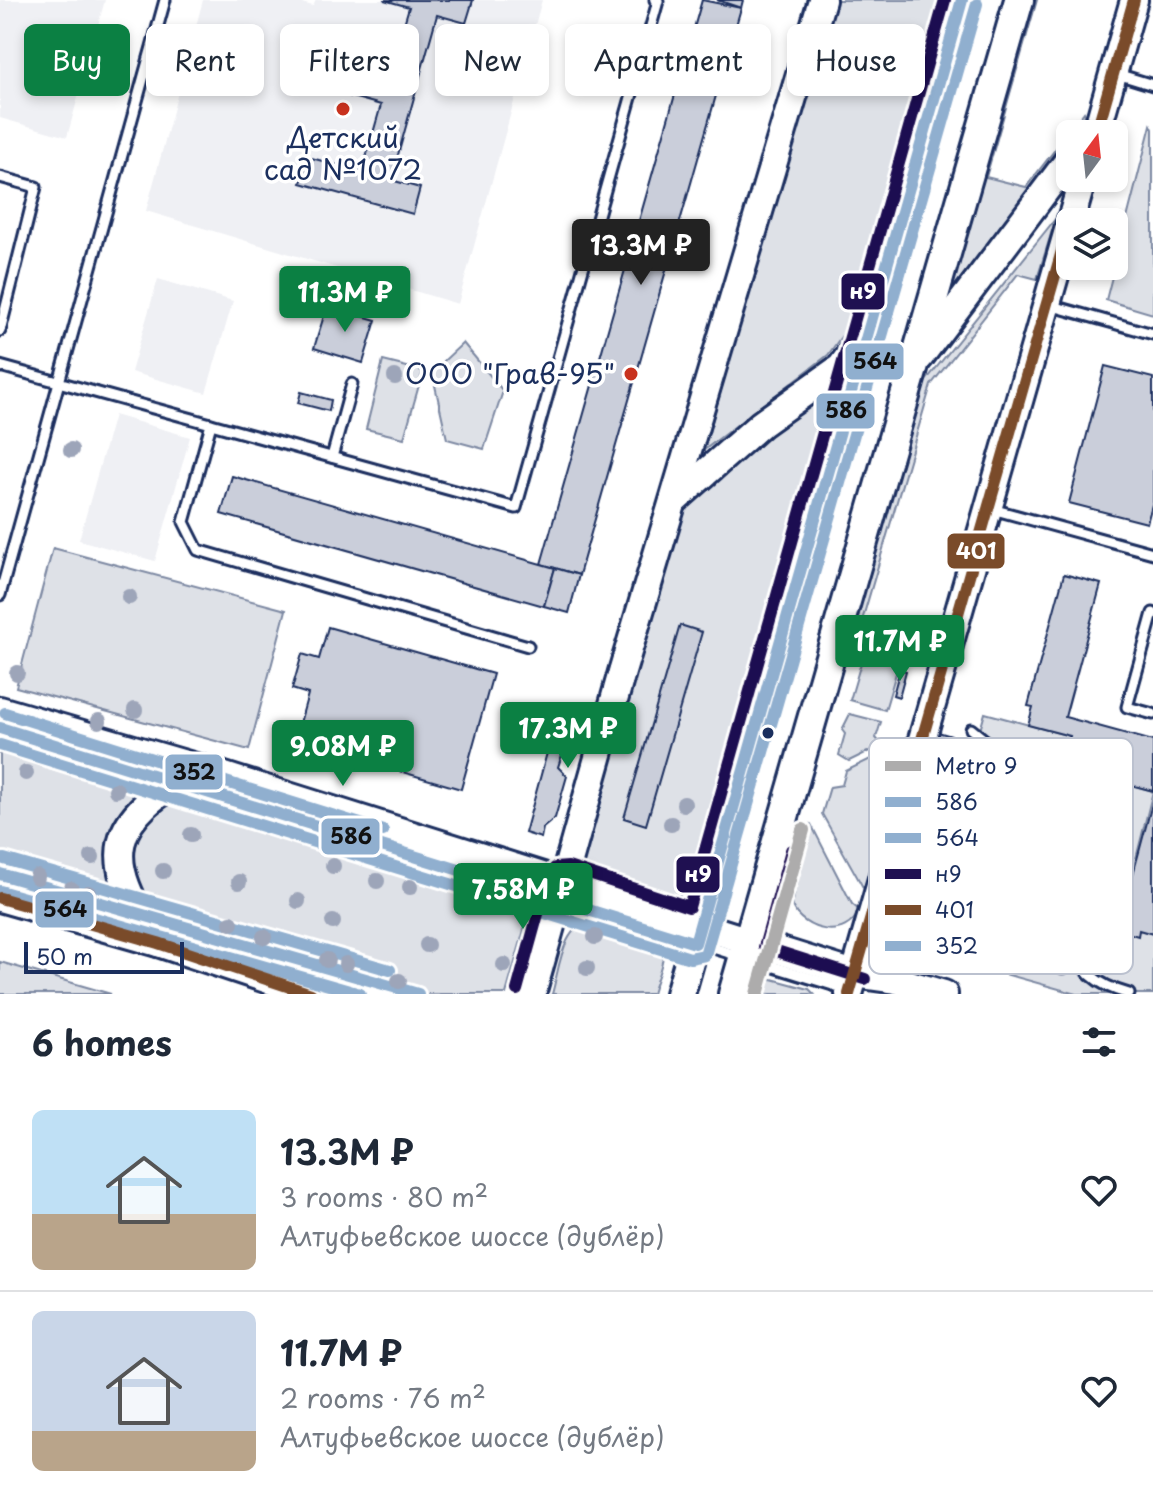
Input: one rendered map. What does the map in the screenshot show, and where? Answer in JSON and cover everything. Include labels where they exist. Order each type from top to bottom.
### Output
[{"type":"main road","points":[[532,994],[673,502],[822,0]]},
{"type":"main road","points":[[680,994],[874,321],[962,0]]},
{"type":"main road","points":[[733,994],[1019,0]]},
{"type":"main road","points":[[1098,120],[1134,0]]},
{"type":"main road","points":[[915,363],[1056,176]]},
{"type":"main road","points":[[924,738],[1079,192]]},
{"type":"main road","points":[[673,502],[761,424],[841,367],[874,321]]},
{"type":"main road","points":[[0,710],[199,768],[560,892],[746,950],[853,988],[896,980],[944,994]]},
{"type":"main road","points":[[158,943],[124,889],[119,865],[120,848],[136,814],[176,781],[199,768]]},
{"type":"main road","points":[[0,898],[158,943],[311,994]]},
{"type":"main road","points":[[853,988],[869,932]]},
{"type":"lane","points":[[0,595],[4,560],[58,382],[165,0]]},
{"type":"lane","points":[[0,366],[516,508],[658,1],[655,0]]},
{"type":"lane","points":[[1113,73],[1153,85]]},
{"type":"lane","points":[[0,177],[36,187],[0,331]]},
{"type":"lane","points":[[1046,304],[1153,334]]},
{"type":"lane","points":[[332,457],[352,384]]},
{"type":"lane","points":[[211,424],[184,522],[198,550],[528,646]]},
{"type":"lane","points":[[989,508],[1153,553]]},
{"type":"lane","points":[[1153,613],[1127,707],[1153,714]]},
{"type":"lane","points":[[0,728],[560,892]]},
{"type":"lane","points":[[971,729],[982,738]]},
{"type":"lane","points":[[0,874],[418,994]]},
{"type":"lane","points":[[1089,974],[1094,980],[1129,994]]},
{"type":"shaded area","points":[[0,0],[105,0],[98,24],[24,24],[24,96],[78,96],[67,137],[0,118]]},
{"type":"shaded area","name":"Детский сад №1072","points":[[203,0],[290,0],[313,6],[316,0],[542,0],[535,24],[435,24],[435,96],[515,96],[458,304],[146,211],[177,96],[264,96],[264,24],[197,24]]},
{"type":"shaded area","points":[[832,0],[942,0],[925,60],[925,24],[825,24]]},
{"type":"shaded area","points":[[1033,0],[1037,0],[986,177],[1026,187],[1056,148],[1056,153],[950,292]]},
{"type":"shaded area","points":[[805,96],[915,96],[850,324],[828,355],[704,450]]},
{"type":"shaded area","points":[[1151,125],[1153,314],[1106,300],[1111,280],[1128,280],[1128,214]]},
{"type":"shaded area","points":[[1056,218],[1037,279],[1018,274],[931,385],[859,631],[853,629],[925,382]]},
{"type":"shaded area","points":[[158,279],[233,301],[206,393],[131,372]]},
{"type":"shaded area","points":[[463,343],[503,391],[484,449],[447,439],[432,372]]},
{"type":"shaded area","points":[[383,361],[423,371],[404,438],[366,429]]},
{"type":"shaded area","points":[[814,397],[822,400],[825,407],[687,889],[671,901],[596,881],[582,872],[582,861],[684,508]]},
{"type":"shaded area","points":[[114,415],[190,437],[155,561],[79,540]]},
{"type":"shaded area","points":[[53,548],[286,610],[249,750],[16,687]]},
{"type":"shaded area","points":[[866,646],[901,656],[885,710],[850,700]]},
{"type":"shaded area","points":[[985,713],[1070,736],[1069,738],[978,738]]},
{"type":"shaded area","points":[[850,714],[881,722],[876,738],[869,738],[869,751],[849,761],[839,755],[845,734],[842,730]]},
{"type":"shaded area","points":[[0,742],[154,785],[124,814],[109,840],[107,870],[117,911],[0,877]]},
{"type":"shaded area","points":[[869,760],[869,877],[865,891],[822,814],[830,787],[842,785],[846,771]]},
{"type":"shaded area","points":[[1133,786],[1153,791],[1133,870]]},
{"type":"shaded area","points":[[194,797],[521,894],[528,903],[529,912],[506,994],[400,994],[182,930],[144,901],[132,863],[137,839],[149,819],[168,804]]},
{"type":"shaded area","points":[[804,822],[811,824],[852,904],[859,910],[845,926],[835,929],[815,927],[805,922],[792,906],[804,849],[801,832]]},
{"type":"shaded area","points":[[592,920],[635,931],[655,941],[661,948],[663,956],[652,994],[552,994],[568,939],[582,924]]},
{"type":"shaded area","points":[[1139,930],[1153,934],[1153,994],[1077,994],[1005,974],[1133,974],[1133,934],[1137,935]]},
{"type":"shaded area","points":[[0,962],[111,994],[0,994]]},
{"type":"shaded area","points":[[772,979],[809,989],[814,994],[748,994],[762,982]]},
{"type":"building","points":[[384,0],[473,0],[466,23],[437,15],[419,80],[419,24],[404,24],[409,7]]},
{"type":"building","points":[[702,0],[741,8],[736,24],[695,24]]},
{"type":"building","points":[[717,0],[743,0],[741,8]]},
{"type":"building","points":[[349,96],[414,96],[391,180],[420,188],[413,214],[301,183],[308,157],[362,172],[381,105]]},
{"type":"building","points":[[675,96],[716,96],[579,575],[541,564]]},
{"type":"building","points":[[327,306],[376,320],[363,363],[314,348]]},
{"type":"building","points":[[1105,366],[1153,378],[1153,501],[1147,523],[1069,503]]},
{"type":"building","points":[[301,392],[331,400],[329,411],[298,403]]},
{"type":"building","points":[[232,476],[555,568],[544,606],[221,514]]},
{"type":"building","points":[[555,568],[579,575],[569,613],[544,606]]},
{"type":"building","points":[[1064,574],[1101,584],[1065,717],[1153,741],[1153,791],[1133,786],[1133,738],[1069,738],[1028,725],[1033,707],[1028,706]]},
{"type":"building","points":[[680,625],[702,632],[646,825],[624,818]]},
{"type":"building","points":[[328,627],[493,674],[461,789],[295,741],[308,694],[292,689],[302,654],[319,659]]},
{"type":"building","points":[[900,669],[906,671],[899,697],[893,695]]},
{"type":"building","points":[[938,732],[958,738],[936,738]]},
{"type":"building","points":[[548,749],[563,752],[558,767],[567,776],[555,818],[543,828],[541,838],[525,833]]},
{"type":"building","points":[[1153,800],[1153,934],[1139,930],[1138,936],[1133,934],[1133,874]]},
{"type":"metro line","name":"9","points":[[757,994],[803,830]]},
{"type":"transit line","name":"н9","points":[[517,990],[548,878],[555,868],[568,867],[689,907],[945,0]]},
{"type":"transit line","name":"586","points":[[0,728],[695,943],[962,0]]},
{"type":"transit line","name":"401","points":[[1100,120],[1134,0]]},
{"type":"transit line","name":"564","points":[[0,745],[690,958],[705,955],[977,4]]},
{"type":"transit line","name":"401","points":[[922,738],[1056,272]]},
{"type":"transit line","name":"352","points":[[5,713],[383,831]]},
{"type":"transit line","name":"н9","points":[[791,850],[764,947],[865,979]]},
{"type":"transit line","name":"352","points":[[4,859],[390,970]]},
{"type":"transit line","name":"586","points":[[0,874],[418,994]]},
{"type":"transit line","name":"564","points":[[0,891],[360,994]]},
{"type":"transit line","name":"401","points":[[0,898],[158,943],[311,994]]},
{"type":"transit line","name":"401","points":[[849,994],[869,924]]},
{"type":"place","name":"Детский сад №1072","points":[[343,109]]},
{"type":"place","name":"ООО \"Грав-95\"","points":[[631,374]]}]
